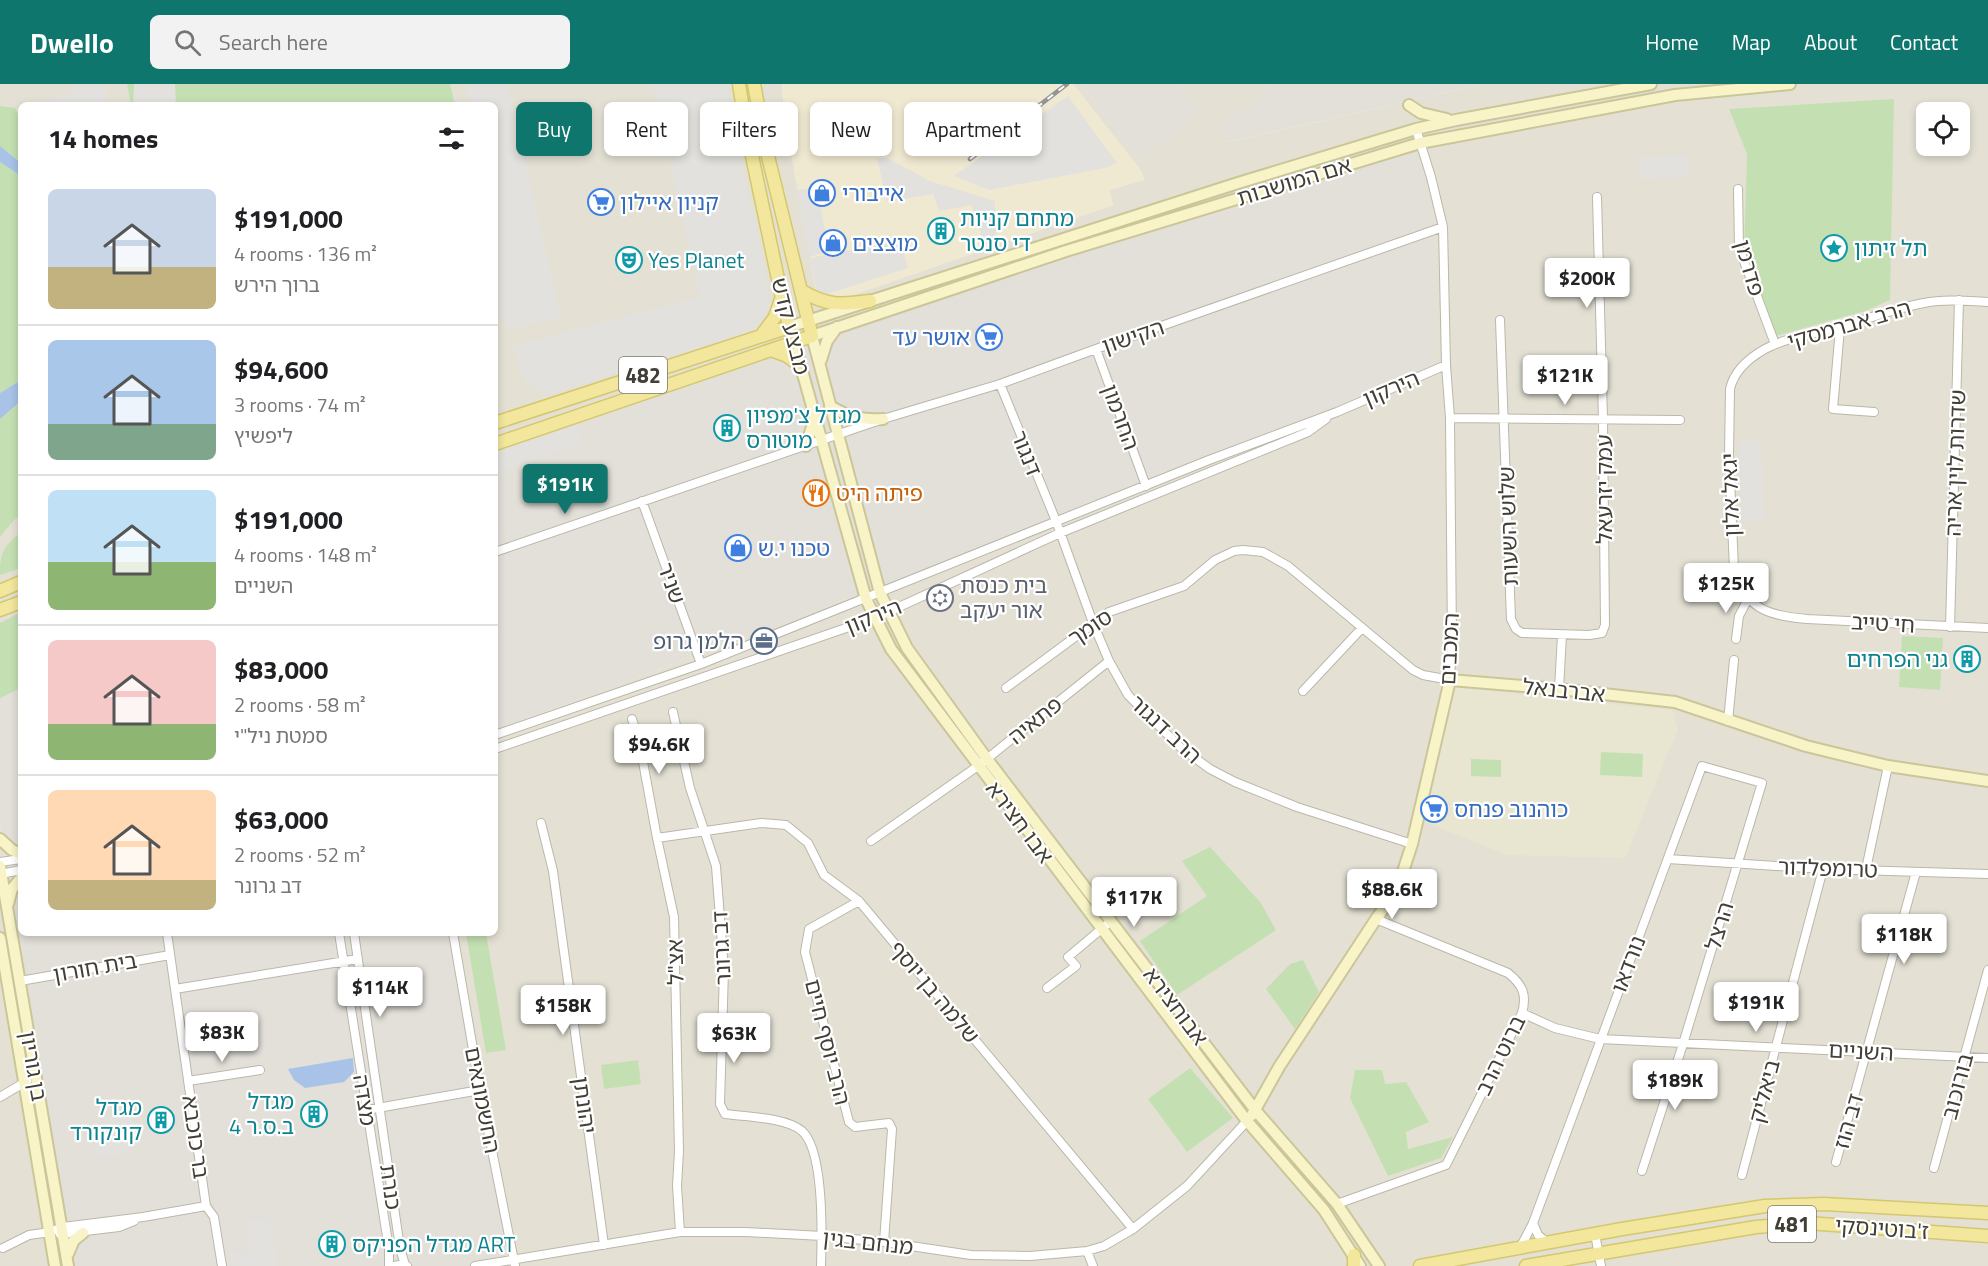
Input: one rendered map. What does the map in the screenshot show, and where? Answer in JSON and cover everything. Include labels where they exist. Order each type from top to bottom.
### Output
[{"type":"main road","name":"מבצע קדש","points":[[739,84],[747,134],[782,298],[794,342]]},
{"type":"main road","name":"מבצע קדש","points":[[754,84],[765,144],[813,336]]},
{"type":"main road","points":[[802,291],[817,300],[834,304],[870,301]]},
{"type":"main road","points":[[760,336],[775,317],[782,298]]},
{"type":"main road","name":"482","points":[[498,422],[789,327]]},
{"type":"main road","name":"482","points":[[498,443],[813,336]]},
{"type":"main road","points":[[769,350],[787,356],[800,365]]},
{"type":"main road","points":[[0,591],[18,583]]},
{"type":"main road","points":[[0,610],[18,603]]},
{"type":"main road","name":"481","points":[[1420,1266],[1739,1210],[1797,1204],[1988,1214]]},
{"type":"main road","name":"ז'בוטינסקי","points":[[1600,1260],[1756,1227],[1806,1223],[1988,1236]]},
{"type":"main road","name":"481","points":[[1526,1266],[1600,1260]]},
{"type":"street","name":"אם המושבות","points":[[789,327],[1226,187],[1416,129],[1651,84]]},
{"type":"street","points":[[1675,95],[1718,84]]},
{"type":"street","name":"אם המושבות","points":[[813,336],[1066,251],[1420,143],[1675,95],[1790,84]]},
{"type":"street","points":[[1409,105],[1429,117],[1456,120]]},
{"type":"street","name":"המכבים","points":[[1247,1121],[1256,1111],[1279,1067],[1397,890],[1412,844],[1450,680],[1452,642],[1450,418],[1446,365],[1443,227],[1416,129]]},
{"type":"street","name":"פדרמן","points":[[1738,189],[1739,248],[1775,344]]},
{"type":"street","name":"עמק יזרעאל","points":[[1562,635],[1602,633],[1605,625],[1603,419],[1597,197]]},
{"type":"street","name":"הקישון","points":[[498,551],[884,419],[1000,384],[1443,227]]},
{"type":"street","name":"הרב אברמסקי","points":[[1730,389],[1732,381],[1749,360],[1775,344],[1840,328],[1923,303],[1959,300],[1988,302]]},
{"type":"street","name":"שדרות לוין אריה","points":[[1950,627],[1959,300]]},
{"type":"street","name":"שלוש השעות","points":[[1500,320],[1511,619],[1522,633],[1562,635]]},
{"type":"street","points":[[820,363],[827,341],[837,327]]},
{"type":"street","points":[[1840,328],[1833,409],[1874,412]]},
{"type":"street","name":"מבצע קדש","points":[[813,336],[880,593]]},
{"type":"street","name":"מבצע קדש","points":[[794,342],[866,599]]},
{"type":"street","name":"החרמון","points":[[1096,349],[1146,486]]},
{"type":"street","name":"הירקון","points":[[498,734],[701,664],[1056,521],[1337,412],[1446,365]]},
{"type":"street","name":"דנגור","points":[[1000,384],[1056,521]]},
{"type":"street","name":"יגאל אלון","points":[[1730,389],[1729,455],[1733,560],[1739,586],[1748,598]]},
{"type":"street","points":[[830,405],[845,415],[865,420],[884,419]]},
{"type":"street","name":"הירקון","points":[[498,749],[875,618],[888,610],[1060,533],[1308,432],[1337,412]]},
{"type":"street","points":[[806,446],[815,416]]},
{"type":"street","points":[[1450,418],[1680,420]]},
{"type":"street","name":"שניר","points":[[642,501],[701,664]]},
{"type":"street","name":"הרב דנגור","points":[[1056,521],[1109,661],[1128,695],[1180,747],[1210,769],[1235,782],[1296,807],[1412,844]]},
{"type":"street","name":"אברבנאל","points":[[1184,586],[1215,560],[1225,555],[1243,549],[1263,552],[1288,566],[1413,670],[1423,675],[1450,680],[1559,688],[1675,702],[1806,746],[1888,766],[1988,781]]},
{"type":"street","name":"סומך","points":[[1006,688],[1093,623],[1116,609],[1184,586]]},
{"type":"street","name":"אבוחצירא","points":[[880,593],[907,648],[982,762],[1111,921],[1256,1111],[1337,1204],[1379,1266]]},
{"type":"street","points":[[1736,639],[1739,616],[1748,598]]},
{"type":"street","name":"חי טייב","points":[[1748,598],[1760,608],[1779,616],[1988,628]]},
{"type":"street","name":"אבו חצירא","points":[[866,599],[891,650],[982,762],[1101,929],[1247,1121],[1324,1210],[1356,1262]]},
{"type":"street","points":[[1303,691],[1362,627]]},
{"type":"street","points":[[1559,688],[1562,635]]},
{"type":"street","points":[[1728,721],[1734,660]]},
{"type":"street","name":"פתאיה","points":[[871,841],[982,762],[1109,661]]},
{"type":"street","name":"דב גרונר","points":[[673,712],[690,788],[716,866],[724,970],[720,1104],[725,1114],[783,1122],[802,1131],[812,1147],[817,1164],[822,1236],[821,1266]]},
{"type":"street","name":"אצ\"ל","points":[[633,719],[674,916],[679,1152],[676,1186],[680,1232]]},
{"type":"street","name":"נורדאו","points":[[1520,1248],[1533,1223],[1702,766],[1762,783]]},
{"type":"street","points":[[1866,869],[1888,766]]},
{"type":"street","name":"הרצל","points":[[1642,1171],[1762,783]]},
{"type":"street","name":"יהונתן","points":[[541,823],[553,871],[604,1245]]},
{"type":"street","name":"שלמה בן יוסף","points":[[657,838],[761,823],[786,825],[808,843],[824,875],[859,901],[1133,1229]]},
{"type":"street","points":[[0,839],[18,854]]},
{"type":"street","points":[[0,869],[18,858]]},
{"type":"street","name":"טרומפלדור","points":[[1668,859],[1823,869],[1988,874]]},
{"type":"street","points":[[0,869],[18,870]]},
{"type":"street","name":"בן גוריון","points":[[0,869],[68,1263]]},
{"type":"street","name":"ביאליק","points":[[1742,1175],[1823,869]]},
{"type":"street","name":"דב הוז","points":[[1836,1162],[1916,872]]},
{"type":"street","points":[[7,907],[12,889],[18,882]]},
{"type":"street","name":"הרב יוסף חיים","points":[[859,901],[809,929],[805,952],[849,1122],[855,1127],[889,1123],[892,1129],[884,1242]]},
{"type":"street","name":"ברוט הרב","points":[[1337,1204],[1446,1165],[1526,1001],[1524,990],[1508,973],[1376,919]]},
{"type":"street","points":[[1047,988],[1076,966],[1068,957],[1111,921]]},
{"type":"street","name":"בר כוכבא","points":[[167,936],[206,1206],[214,1216],[222,1266]]},
{"type":"street","name":"מצדה","points":[[339,936],[389,1249],[389,1266]]},
{"type":"street","name":"כנרת","points":[[354,936],[400,1248],[406,1266]]},
{"type":"street","name":"החשמונאים","points":[[454,936],[480,1090],[515,1263]]},
{"type":"street","name":"בן גוריון","points":[[0,938],[56,1266]]},
{"type":"street","name":"בית חורון","points":[[20,981],[170,955]]},
{"type":"street","points":[[175,988],[358,959]]},
{"type":"street","name":"בורוכוב","points":[[1934,1168],[1988,970]]},
{"type":"street","name":"השניים","points":[[1522,1013],[1555,1028],[1600,1039],[1988,1058]]},
{"type":"street","points":[[188,1082],[260,1070]]},
{"type":"street","points":[[0,1097],[25,1083],[35,1073]]},
{"type":"street","points":[[366,1110],[480,1090]]},
{"type":"street","name":"מנחם בגין","points":[[475,1266],[515,1263],[680,1232],[746,1232],[822,1236],[884,1242],[971,1255],[1030,1256],[1087,1251],[1104,1246],[1133,1229],[1187,1186],[1247,1121]]},
{"type":"street","points":[[3,1248],[28,1235],[206,1206]]},
{"type":"street","points":[[63,1231],[83,1233],[119,1227],[143,1217]]},
{"type":"street","points":[[1533,1223],[1538,1235],[1548,1243]]},
{"type":"street","points":[[68,1263],[69,1250],[74,1240],[83,1233]]},
{"type":"street","points":[[1595,1234],[1600,1260]]},
{"type":"street","points":[[1087,1251],[1093,1266]]},
{"type":"street","points":[[394,1266],[406,1266]]},
{"type":"shaded area","points":[[0,84],[782,84],[783,102],[700,102],[700,156],[797,156],[847,297],[1113,205],[1109,190],[1144,180],[1142,172],[1073,84],[1085,84],[1082,86],[1139,159],[1202,112],[1181,84],[1274,84],[1223,124],[1228,142],[1483,84],[1988,84],[1988,1266],[512,1266],[453,936],[498,936],[498,730],[1433,378],[498,447],[498,102],[18,102],[18,607],[0,615]]},
{"type":"shaded area","points":[[75,84],[105,84],[108,102],[38,102],[75,93]]},
{"type":"shaded area","points":[[134,84],[175,84],[176,102],[133,102]]},
{"type":"shaded area","points":[[464,84],[507,84],[516,123],[516,156],[524,156],[561,317],[510,330],[498,316],[498,102],[469,102]]},
{"type":"shaded area","points":[[652,84],[727,84],[729,102],[700,102],[700,156],[740,156],[757,231],[769,306],[762,321],[751,331],[553,393],[541,392],[529,385],[522,374],[513,346],[700,297],[668,156],[688,156],[688,102],[656,102]]},
{"type":"shaded area","points":[[782,84],[1073,84],[1142,172],[1144,180],[1109,190],[1113,205],[847,297],[830,297],[816,291],[791,156],[798,156],[798,102],[783,102]]},
{"type":"shaded area","points":[[1085,84],[1181,84],[1202,112],[1139,159],[1082,86]]},
{"type":"shaded area","points":[[1274,84],[1483,84],[1227,142],[1221,128],[1223,124]]},
{"type":"shaded area","points":[[1068,96],[1117,163],[1105,168],[989,190],[954,176],[982,156],[1042,156],[1042,114]]},
{"type":"shaded area","points":[[1416,150],[1435,218],[1434,378],[498,730],[498,446],[1116,241]]},
{"type":"shaded area","points":[[1688,155],[1689,177],[1640,179],[1639,157]]},
{"type":"shaded area","points":[[877,158],[887,158],[930,181],[995,201],[996,240],[984,244],[972,205],[939,211],[933,194],[887,202]]},
{"type":"shaded area","points":[[817,188],[829,251],[809,257],[797,190]]},
{"type":"shaded area","points":[[901,241],[908,268],[818,297],[810,258]]},
{"type":"shaded area","points":[[577,425],[582,443],[498,471],[498,451]]},
{"type":"shaded area","points":[[1761,441],[1764,520],[1742,521],[1739,442]]},
{"type":"shaded area","points":[[18,607],[18,936],[453,936],[512,1266],[63,1266],[16,952],[0,827],[0,615]]},
{"type":"shaded area","points":[[1453,687],[1672,710],[1678,729],[1625,858],[1506,855],[1422,821]]},
{"type":"shaded area","points":[[0,827],[16,952],[63,1266],[0,1266]]},
{"type":"shaded area","points":[[132,1112],[137,1146],[128,1147],[129,1153],[97,1158],[93,1133],[108,1131],[106,1116]]},
{"type":"shaded area","points":[[270,1217],[276,1266],[232,1266],[230,1251],[240,1254],[251,1253],[247,1221]]},
{"type":"green space","points":[[127,84],[450,84],[454,102],[130,102]]},
{"type":"green space","points":[[1894,99],[1890,300],[1865,311],[1775,336],[1744,258],[1747,154],[1729,109]]},
{"type":"green space","points":[[0,106],[15,108],[18,114],[18,161],[0,146]]},
{"type":"green space","points":[[0,162],[18,174],[18,382],[0,393]]},
{"type":"green space","points":[[18,404],[18,517],[0,537],[0,419]]},
{"type":"green space","points":[[18,535],[18,569],[0,575],[4,550]]},
{"type":"green space","points":[[18,614],[18,689],[0,698],[0,623]]},
{"type":"green space","points":[[1902,636],[1943,638],[1940,690],[1899,687]]},
{"type":"green space","points":[[1601,752],[1643,754],[1642,777],[1600,775]]},
{"type":"green space","points":[[1471,759],[1501,760],[1501,777],[1471,776]]},
{"type":"green space","points":[[1210,847],[1261,903],[1276,930],[1177,995],[1140,941],[1207,896],[1182,861]]},
{"type":"green space","points":[[466,936],[487,936],[506,1050],[486,1053]]},
{"type":"green space","points":[[1303,960],[1319,992],[1295,1029],[1266,989],[1290,964]]},
{"type":"green space","points":[[638,1060],[641,1084],[604,1089],[601,1065]]},
{"type":"green space","points":[[1190,1068],[1233,1118],[1187,1152],[1148,1099]]},
{"type":"green space","points":[[1355,1070],[1382,1070],[1385,1084],[1406,1082],[1429,1122],[1406,1132],[1408,1149],[1453,1137],[1441,1158],[1388,1176],[1350,1098]]},
{"type":"water","points":[[0,146],[18,161],[18,174],[0,162]]},
{"type":"water","points":[[18,382],[18,404],[0,419],[0,393]]},
{"type":"water","points":[[353,1058],[354,1072],[344,1082],[305,1088],[294,1080],[288,1069]]},
{"type":"railway","points":[[970,159],[1067,84]]},
{"type":"place","name":"אייבורי","points":[[822,193]]},
{"type":"place","name":"קניון איילון","points":[[601,202]]},
{"type":"place","name":"מתחם קניות די סנטר","points":[[941,231]]},
{"type":"place","name":"מוצצים","points":[[833,243]]},
{"type":"place","name":"תל זיתון","points":[[1834,248]]},
{"type":"place","name":"Yes Planet","points":[[629,260]]},
{"type":"place","name":"אושר עד","points":[[989,337]]},
{"type":"place","name":"מגדל צ'מפיון מוטורס","points":[[727,428]]},
{"type":"place","name":"פיתה היט","points":[[816,493]]},
{"type":"place","name":"טכנו י.ש","points":[[738,548]]},
{"type":"place","name":"בית כנסת אור יעקב","points":[[940,598]]},
{"type":"place","name":"הלמן גרופ","points":[[764,641]]},
{"type":"place","name":"גני הפרחים","points":[[1967,659]]},
{"type":"place","name":"כוהנוב פנחס","points":[[1434,809]]},
{"type":"place","name":"מגדל ב.ס.ר 4","points":[[314,1114]]},
{"type":"place","name":"מגדל קונקורד","points":[[161,1120]]},
{"type":"place","name":"מגדל הפניקס ART","points":[[332,1244]]}]
